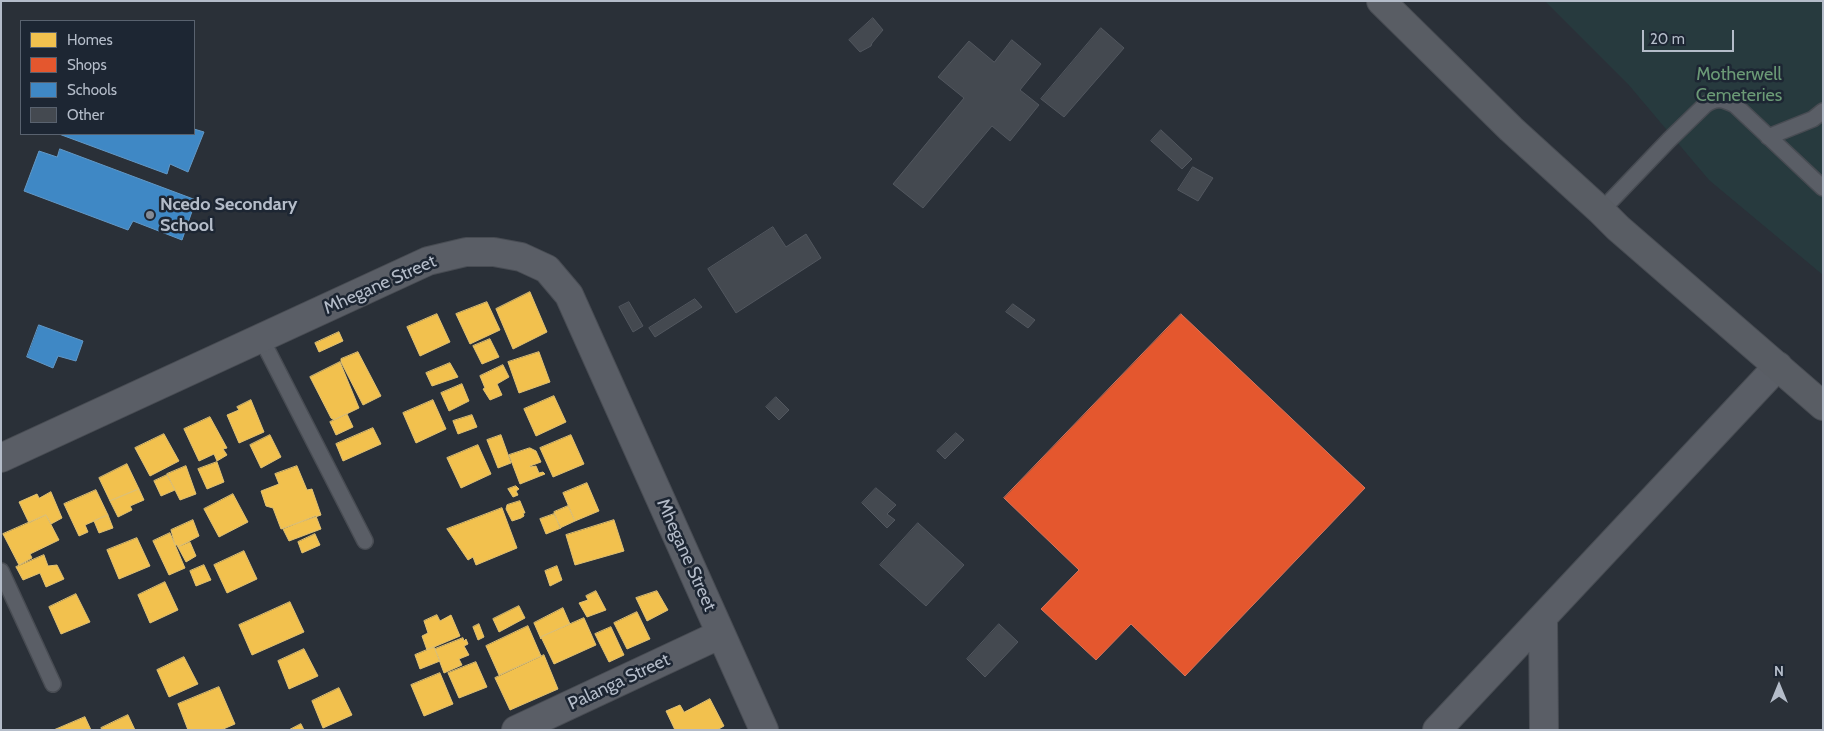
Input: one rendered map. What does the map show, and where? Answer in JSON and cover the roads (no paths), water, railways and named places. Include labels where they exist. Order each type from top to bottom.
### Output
[{"type":"main road","points":[[1381,1],[1511,129],[1602,211],[1618,228],[1823,406]]},
{"type":"street","name":"Mhegane Street","points":[[1,458],[428,261],[466,252],[494,252],[521,257],[547,269],[569,295],[764,730]]},
{"type":"street","points":[[1438,730],[1778,366]]},
{"type":"street","points":[[1543,618],[1544,730]]},
{"type":"street","name":"Palanga Street","points":[[516,730],[722,634]]},
{"type":"lane","points":[[1602,211],[1669,140],[1711,100],[1718,99],[1735,105],[1823,188]]},
{"type":"lane","points":[[1768,137],[1812,119],[1823,111]]},
{"type":"lane","points":[[261,338],[365,541]]},
{"type":"lane","points":[[1,570],[53,684]]},
{"type":"place","name":"Ncedo Secondary School","points":[[150,215]]},
{"type":"park label","name":"Motherwell Cemeteries","points":[[1739,85]]}]
